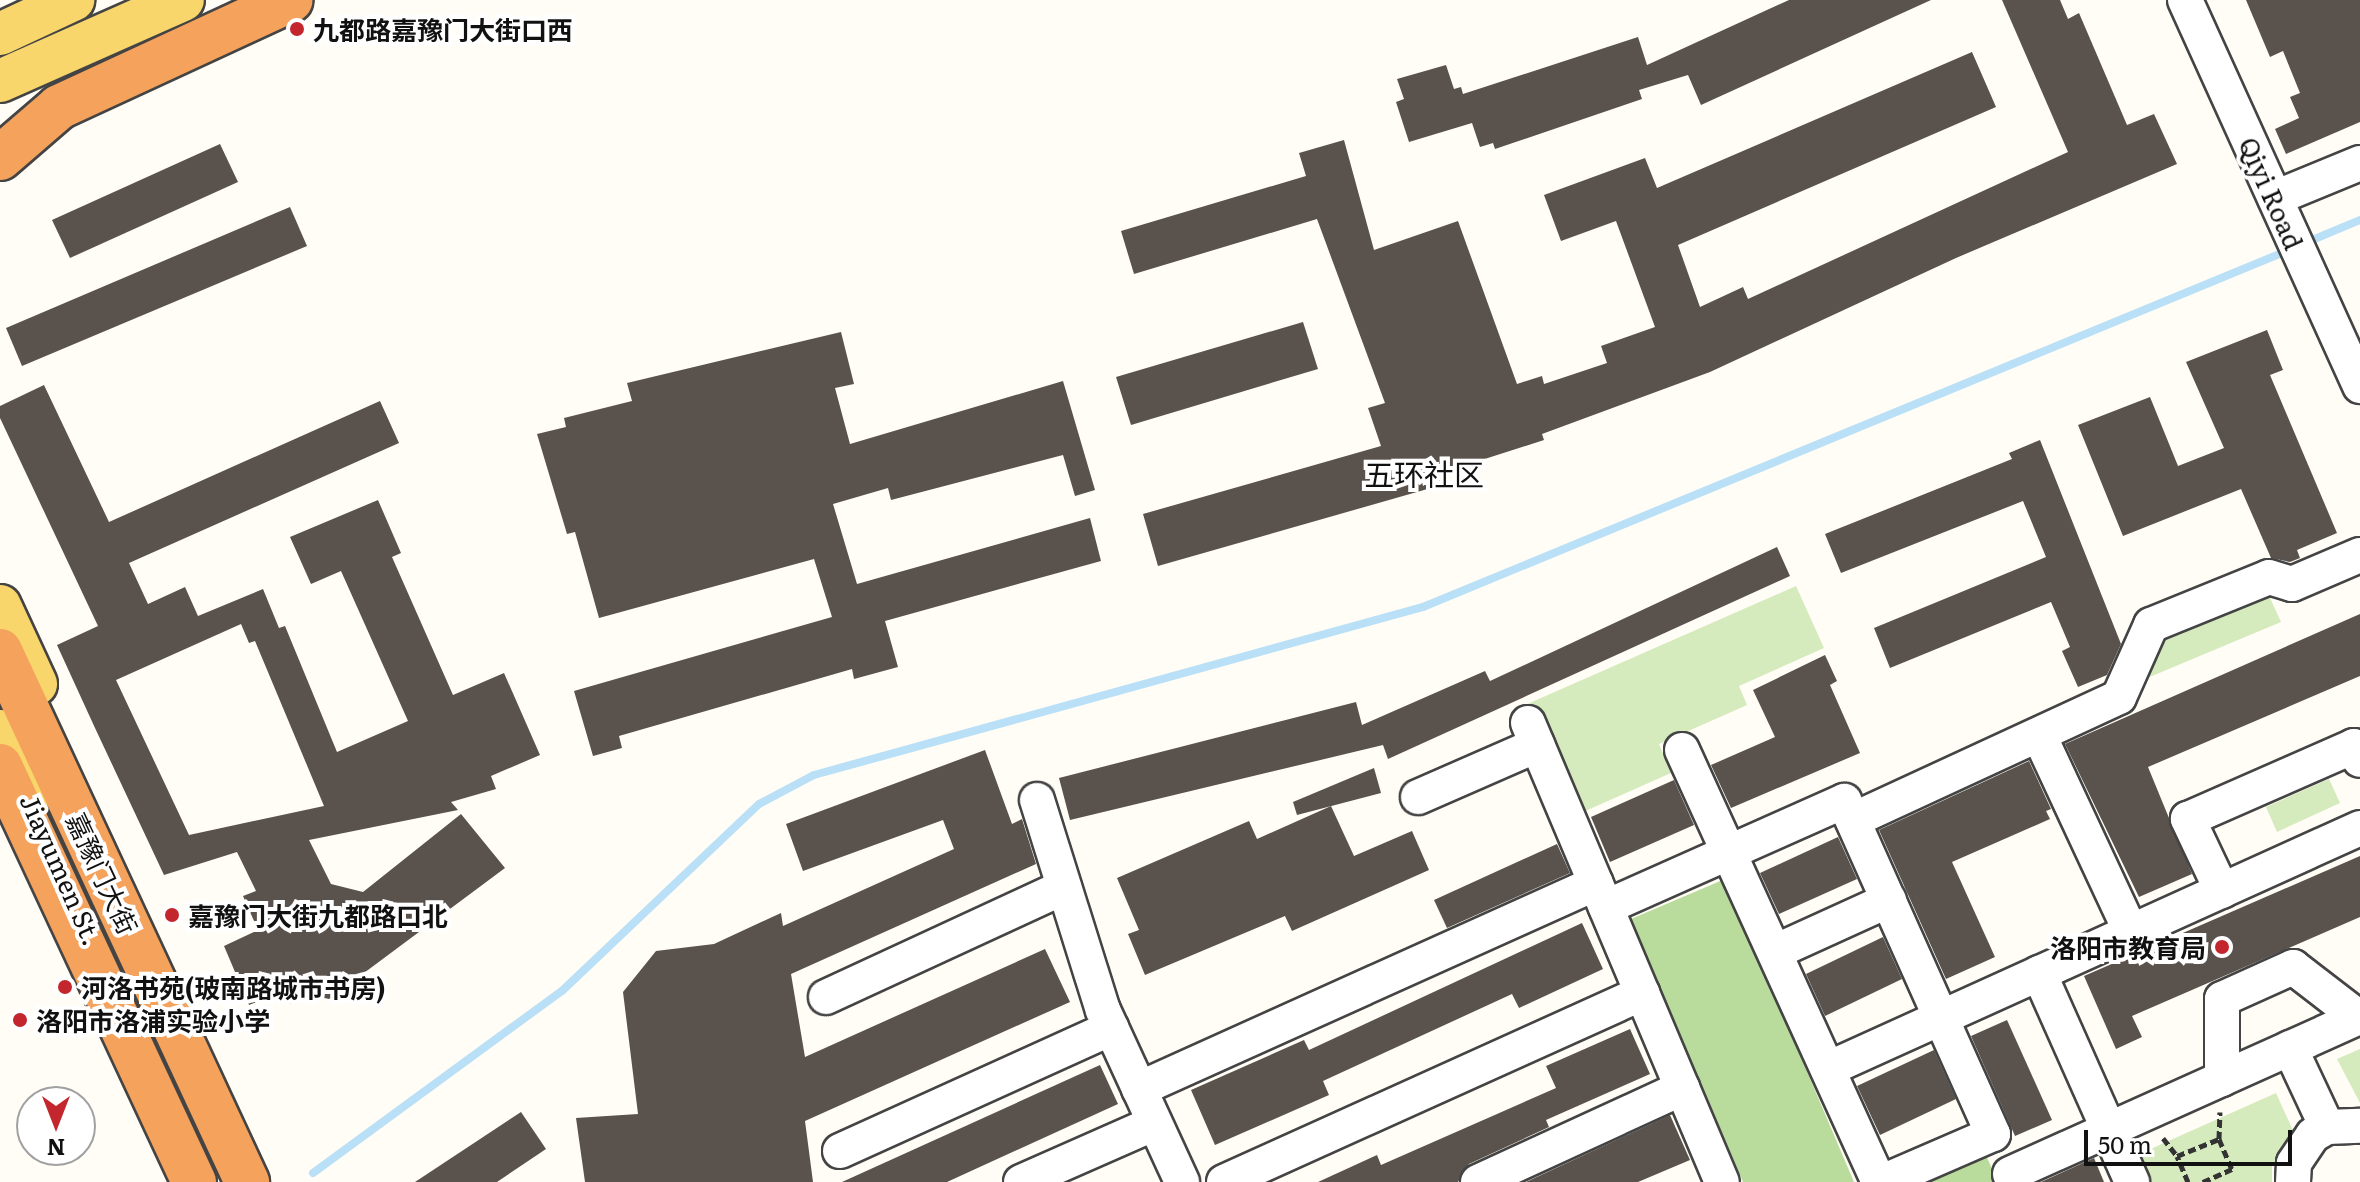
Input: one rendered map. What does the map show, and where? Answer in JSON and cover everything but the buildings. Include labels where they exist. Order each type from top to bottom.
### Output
[{"type":"highway","points":[[0,158],[59,107],[291,0]]},
{"type":"highway","name":"嘉豫门大街","points":[[0,651],[247,1182]]},
{"type":"highway","name":"嘉豫门大街","points":[[0,766],[194,1182]]},
{"type":"main road","points":[[0,34],[73,0]]},
{"type":"main road","points":[[0,81],[183,0]]},
{"type":"main road","name":"Jiayumen St.","points":[[0,606],[268,1182]]},
{"type":"main road","name":"Jiayumen St.","points":[[0,731],[203,1182]]},
{"type":"street","name":"Qiyi Road","points":[[2185,0],[2360,386]]},
{"type":"street","points":[[2279,207],[2360,163]]},
{"type":"street","points":[[1853,820],[2119,697],[2151,625],[2269,577],[2292,584],[2360,555]]},
{"type":"street","points":[[1418,797],[1532,734],[1682,1088],[1716,1180]]},
{"type":"street","points":[[2039,735],[2131,932]]},
{"type":"street","points":[[2222,891],[2188,819],[2354,746],[2360,760]]},
{"type":"street","points":[[1139,1089],[1601,895],[1730,852],[1844,801],[1993,1134],[1881,1182],[1777,951],[1730,852],[1682,750]]},
{"type":"street","points":[[1037,800],[1111,1028],[1182,1182]]},
{"type":"street","points":[[1830,1068],[2360,828]]},
{"type":"street","points":[[826,997],[1064,887]]},
{"type":"street","points":[[1777,951],[1889,900]]},
{"type":"street","points":[[2010,1174],[2109,1131],[2359,1017],[2293,967],[2222,999],[2222,1079]]},
{"type":"street","points":[[2039,973],[2132,1182]]},
{"type":"street","points":[[1224,1182],[1642,993]]},
{"type":"street","points":[[840,1151],[1111,1028]]},
{"type":"street","points":[[2290,1048],[2344,1126],[2301,1147],[2293,1182]]},
{"type":"street","points":[[1478,1182],[1682,1088]]},
{"type":"street","points":[[1021,1182],[1155,1123]]},
{"type":"path","points":[[2188,1182],[2177,1156],[2219,1139],[2232,1169],[2203,1182]]},
{"type":"green space","points":[[1796,586],[1824,648],[1739,686],[1747,705],[1659,744],[1671,773],[1574,816],[1525,705]]},
{"type":"green space","points":[[2266,589],[2281,622],[2140,681],[2169,629]]},
{"type":"green space","points":[[2329,779],[2340,803],[2277,832],[2266,807]]},
{"type":"green space","points":[[1725,879],[1854,1182],[1743,1182],[1631,919]]},
{"type":"green space","points":[[2360,1049],[2360,1103],[2337,1059]]},
{"type":"green space","points":[[2276,1093],[2295,1135],[2272,1166],[2272,1182],[2150,1182],[2137,1155]]},
{"type":"green space","points":[[1985,1153],[1998,1182],[1917,1182]]},
{"type":"waterway","points":[[2305,243],[2360,220]]},
{"type":"waterway","points":[[313,1173],[563,990],[759,804],[814,775],[1423,607],[2289,250]]},
{"type":"place","name":"九都路嘉豫门大街口西","points":[[297,29]]},
{"type":"place","name":"嘉豫门大街九都路口北","points":[[172,915]]},
{"type":"place","name":"洛阳市教育局","points":[[2222,947]]},
{"type":"place","name":"河洛书苑(玻南路城市书房)","points":[[65,987]]},
{"type":"place","name":"洛阳市洛浦实验小学","points":[[20,1020]]},
{"type":"district","name":"五环社区","points":[[1424,473]]}]
